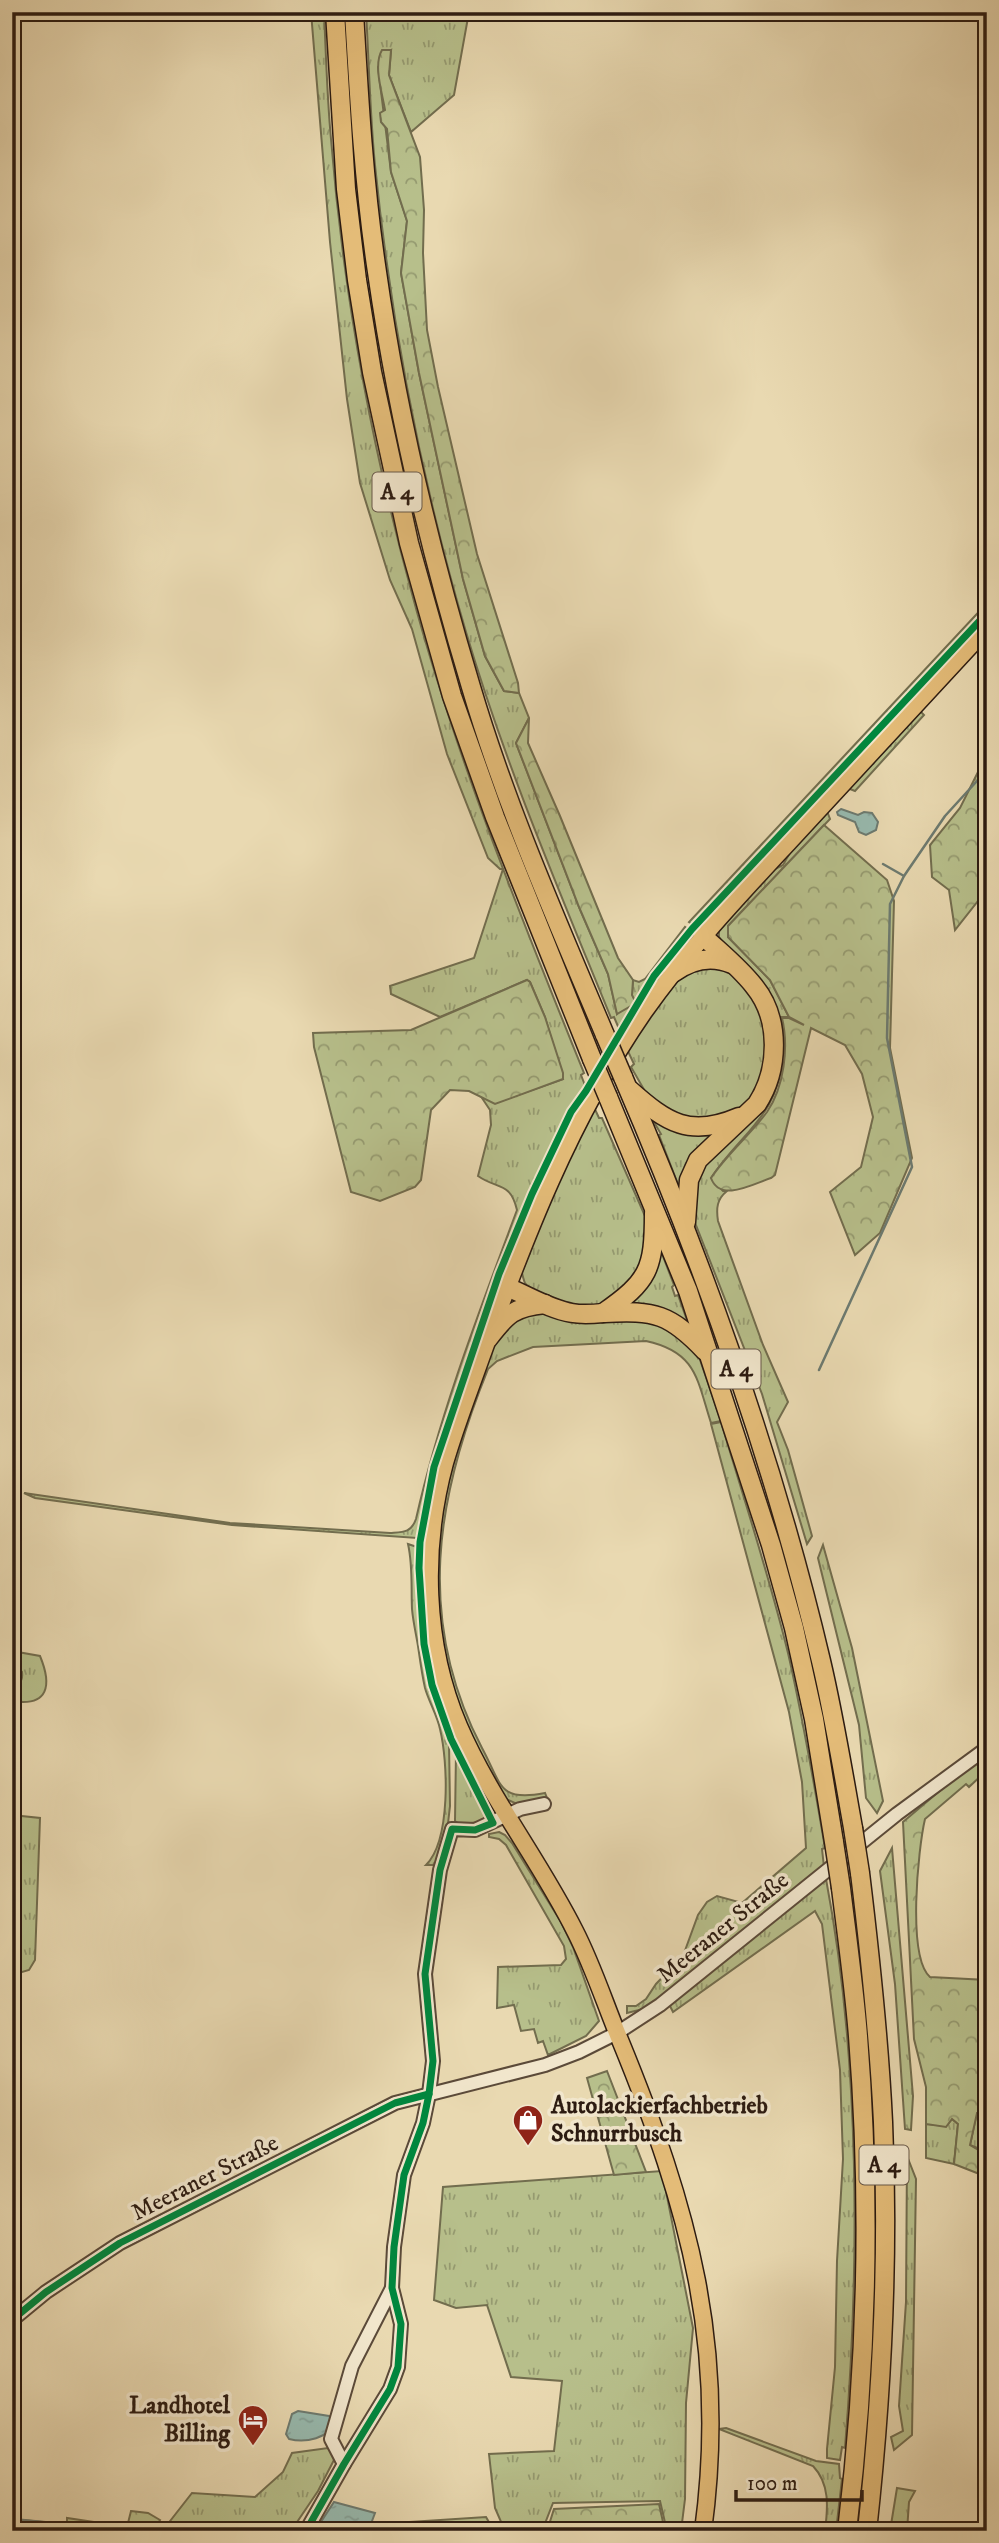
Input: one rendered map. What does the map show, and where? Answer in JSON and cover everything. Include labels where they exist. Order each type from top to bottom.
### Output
[{"type":"highway","name":"A 4","points":[[335,12],[345,189],[356,280],[372,372],[409,542],[452,696],[495,817],[654,1206],[710,1356],[771,1545],[793,1629],[820,1753],[841,1888],[858,2037],[863,2141],[864,2298],[856,2454],[847,2531]]},
{"type":"highway","name":"A 4","points":[[354,12],[359,103],[377,270],[390,358],[417,489],[471,690],[516,818],[687,1233],[747,1402],[780,1506],[822,1663],[860,1872],[873,1975],[883,2135],[884,2301],[875,2458],[867,2531]]},
{"type":"highway","points":[[687,1233],[689,1180],[698,1160],[749,1113],[764,1094],[773,1065],[774,1033],[767,1008],[756,988],[703,936]]},
{"type":"highway","points":[[673,973],[689,963],[702,960],[719,960],[734,965]]},
{"type":"highway","points":[[625,1082],[655,1112],[679,1125],[701,1128],[749,1113]]},
{"type":"highway","points":[[603,1313],[638,1286],[648,1271],[653,1251],[654,1206]]},
{"type":"highway","points":[[507,1287],[571,1313],[645,1312],[665,1318],[688,1334],[710,1356]]},
{"type":"highway","points":[[488,1339],[508,1315],[523,1306],[545,1304]]},
{"type":"main road","points":[[704,2531],[711,2405],[704,2313],[688,2234],[669,2166],[577,1934],[507,1815],[458,1724],[443,1680],[431,1606],[431,1542],[445,1463],[507,1287],[545,1191],[579,1121],[642,1014],[703,936],[987,628]]},
{"type":"street","name":"Meeraner Straße","points":[[12,2320],[56,2285],[120,2244],[395,2103],[545,2065],[617,2033],[660,2005],[897,1814],[987,1748]]},
{"type":"street","points":[[306,2531],[390,2389],[398,2367],[401,2324],[392,2288],[394,2247],[404,2175],[423,2123],[429,2094],[433,2061],[425,1974],[440,1870],[452,1829],[475,1830],[520,1808],[544,1804]]},
{"type":"street","points":[[344,2464],[331,2439],[352,2366],[392,2288]]},
{"type":"green space","points":[[311,12],[324,12],[336,196],[351,310],[383,479],[411,590],[428,652],[468,774],[584,1073],[581,1075],[586,1088],[569,1111],[532,1187],[490,1292],[434,1459],[417,1538],[232,1525],[35,1498],[24,1493],[230,1523],[390,1533],[409,1529],[416,1519],[461,1363],[517,1210],[507,1190],[478,1176],[491,1125],[490,1110],[480,1095],[495,1103],[563,1079],[545,1017],[527,980],[440,1017],[391,994],[390,986],[474,958],[503,869],[488,858],[447,754],[412,629],[390,580],[360,483],[347,399],[330,242]]},
{"type":"green space","points":[[366,12],[469,12],[454,95],[411,132],[389,75],[391,51],[378,67],[391,172],[407,221],[401,273],[419,373],[463,579],[485,656],[504,691],[519,693],[529,718],[516,743],[579,907],[608,974],[617,1014],[632,995],[633,980],[639,982],[645,979],[685,927],[689,930],[650,980],[620,1031],[614,1017],[611,1018],[572,922],[498,730],[466,632],[435,517],[410,401],[390,283],[373,146]]},
{"type":"green space","points":[[382,50],[391,50],[389,75],[420,157],[427,330],[438,387],[477,554],[519,693],[504,691],[485,656],[463,579],[419,373],[401,273],[407,221],[391,172],[387,129],[381,122],[380,113],[385,110],[378,71]]},
{"type":"green space","points":[[987,603],[987,610],[693,925],[689,922]]},
{"type":"green space","points":[[987,699],[987,885],[985,892],[955,930],[949,890],[932,877],[930,845],[960,808],[981,766]]},
{"type":"green space","points":[[919,710],[924,715],[855,791],[845,787]]},
{"type":"green space","points":[[529,718],[528,743],[618,958],[633,980],[632,995],[636,1003],[617,1014],[608,974],[579,907],[516,743]]},
{"type":"green space","points":[[827,811],[830,819],[728,926],[728,937],[770,980],[789,1017],[781,1017],[784,1030],[780,1075],[767,1109],[711,1178],[723,1191],[727,1191],[718,1204],[718,1221],[763,1345],[788,1402],[777,1422],[788,1450],[812,1536],[807,1544],[762,1394],[694,1220],[696,1172],[739,1129],[781,1040],[719,937],[719,930],[769,872],[783,865],[796,842]]},
{"type":"green space","points":[[824,825],[887,880],[894,901],[890,1048],[912,1158],[880,1233],[855,1255],[830,1192],[861,1167],[873,1117],[862,1074],[845,1045],[811,1028],[775,1175],[729,1191],[715,1185],[711,1178],[767,1112],[778,1091],[785,1054],[782,1018],[789,1018],[804,1025],[789,1017],[770,980],[728,937],[728,926]]},
{"type":"green space","points":[[720,964],[751,990],[767,1026],[766,1069],[751,1100],[737,1113],[682,1122],[650,1100],[631,1067],[634,1064],[626,1047],[669,989],[685,973]]},
{"type":"green space","points":[[527,980],[545,1017],[563,1079],[495,1104],[469,1091],[450,1090],[431,1110],[421,1180],[415,1187],[380,1201],[351,1192],[314,1047],[313,1033],[411,1030]]},
{"type":"green space","points":[[593,1105],[599,1118],[602,1118],[645,1216],[648,1230],[643,1272],[603,1304],[586,1306],[539,1294],[525,1283],[522,1272],[566,1158]]},
{"type":"green space","points":[[651,1117],[727,1126],[681,1192],[659,1135],[661,1134]]},
{"type":"green space","points":[[659,1246],[674,1285],[672,1287],[675,1296],[678,1295],[689,1326],[620,1311]]},
{"type":"green space","points":[[523,1311],[657,1318],[698,1354],[721,1421],[711,1423],[698,1381],[685,1360],[676,1352],[646,1341],[533,1347],[497,1361],[488,1369],[456,1464],[446,1511],[440,1558],[441,1605],[447,1652],[461,1700],[498,1781],[503,1788],[518,1795],[545,1793],[547,1798],[517,1804],[506,1799],[472,1743],[444,1664],[435,1571],[447,1475],[488,1357],[504,1328]]},
{"type":"green space","points":[[721,1422],[765,1566],[788,1653],[825,1848],[822,1849],[824,1867],[663,1996],[643,2009],[627,2013],[627,2006],[636,2006],[646,1999],[656,1984],[683,1956],[698,1915],[707,1902],[717,1896],[742,1903],[806,1848],[802,1782],[789,1712],[711,1424]]},
{"type":"green space","points":[[408,1544],[417,1547],[417,1599],[424,1661],[449,1743],[450,1806],[447,1832],[438,1862],[433,1865],[426,1865],[440,1838],[444,1820],[445,1761],[439,1724],[422,1673],[412,1614]]},
{"type":"green space","points":[[823,1545],[852,1648],[883,1801],[877,1813],[866,1798],[859,1725],[818,1558]]},
{"type":"green space","points":[[12,1651],[40,1656],[46,1685],[44,1692],[34,1701],[12,1701],[12,1687],[21,1680],[22,1672],[12,1661]]},
{"type":"green space","points":[[456,1752],[485,1810],[486,1818],[483,1822],[459,1824],[455,1821]]},
{"type":"green space","points":[[976,1760],[985,1772],[969,1787],[966,1784],[925,1819],[917,1877],[916,1926],[923,1966],[930,1977],[987,1980],[987,2017],[983,2028],[987,2064],[987,2114],[977,2113],[970,2145],[987,2152],[987,2177],[954,2164],[958,2124],[952,2119],[946,2127],[926,2124],[926,2087],[914,2039],[903,1822]]},
{"type":"green space","points":[[12,1815],[40,1818],[35,1960],[29,1970],[12,1975],[12,1954],[16,1953],[12,1935]]},
{"type":"green space","points":[[499,1832],[512,1843],[561,1922],[573,1947],[599,2021],[586,2036],[548,2055],[543,2041],[538,2043],[534,2029],[521,2031],[514,2005],[497,2008],[498,1967],[561,1965],[566,1959],[564,1946],[506,1845],[499,1839],[489,1837],[489,1834]]},
{"type":"green space","points":[[892,1848],[913,2096],[911,2130],[905,2129],[895,1984],[880,1871]]},
{"type":"green space","points":[[826,1879],[845,2017],[854,2161],[855,2234],[850,2378],[845,2448],[842,2447],[840,2460],[827,2458],[827,2449],[835,2367],[843,2159],[840,2070],[822,1924],[815,1911],[673,2012],[669,2004]]},
{"type":"green space","points":[[607,2071],[646,2172],[614,2175],[587,2078]]},
{"type":"green space","points":[[977,2112],[987,2114],[987,2152],[970,2145]]},
{"type":"green space","points":[[952,2119],[958,2124],[954,2164],[926,2158],[926,2124],[946,2126]]},
{"type":"green space","points":[[907,2156],[916,2179],[912,2435],[894,2450],[891,2437],[903,2431],[899,2406],[906,2302]]},
{"type":"green space","points":[[662,2171],[693,2328],[686,2403],[685,2499],[681,2531],[667,2531],[660,2501],[553,2503],[542,2531],[505,2531],[495,2508],[489,2454],[554,2451],[562,2381],[511,2377],[487,2305],[456,2308],[434,2300],[443,2187]]},
{"type":"green space","points":[[726,2428],[816,2461],[839,2464],[842,2479],[836,2531],[825,2531],[825,2488],[813,2466],[719,2429]]},
{"type":"green space","points":[[328,2448],[335,2458],[318,2491],[291,2531],[171,2531],[167,2525],[192,2493],[255,2497],[283,2472],[292,2453]]},
{"type":"green space","points":[[897,2488],[915,2491],[909,2502],[907,2531],[890,2531]]},
{"type":"green space","points":[[659,2504],[665,2531],[547,2531],[554,2509]]},
{"type":"green space","points":[[131,2511],[148,2513],[160,2520],[156,2527],[161,2531],[67,2531],[67,2518],[127,2527]]},
{"type":"green space","points":[[486,2517],[494,2531],[376,2531],[379,2524]]},
{"type":"green space","points":[[12,2519],[64,2524],[67,2525],[67,2531],[12,2531]]},
{"type":"water","points":[[841,809],[858,815],[864,812],[872,813],[878,822],[876,830],[866,835],[859,832],[855,822],[838,815],[837,812]]},
{"type":"water","points":[[298,2411],[329,2416],[334,2421],[332,2427],[316,2438],[289,2439],[286,2434],[292,2414]]},
{"type":"water","points":[[334,2502],[375,2513],[369,2529],[315,2531]]},
{"type":"waterway","points":[[819,1370],[912,1167],[887,1038],[890,904],[904,876],[945,816],[987,770]]},
{"type":"waterway","points":[[883,864],[904,876]]},
{"type":"waterway","points":[[12,2519],[64,2524],[83,2531]]},
{"type":"waterway","points":[[370,2526],[383,2526],[385,2531]]},
{"type":"cycle path","points":[[306,2531],[390,2389],[398,2367],[401,2324],[392,2288],[394,2247],[404,2175],[423,2123],[429,2094],[433,2061],[425,1974],[440,1870],[452,1829],[475,1830],[493,1823],[451,1739],[432,1685],[424,1644],[419,1568],[420,1542],[434,1467],[499,1274],[532,1194],[571,1112],[654,976],[692,929],[987,613]]},
{"type":"cycle path","points":[[12,2320],[46,2292],[120,2243],[395,2103],[429,2094]]},
{"type":"place","name":"Autolackierfachbetrieb Schnurrbusch","points":[[528,2147]]},
{"type":"place","name":"Landhotel Billing","points":[[253,2447]]}]
